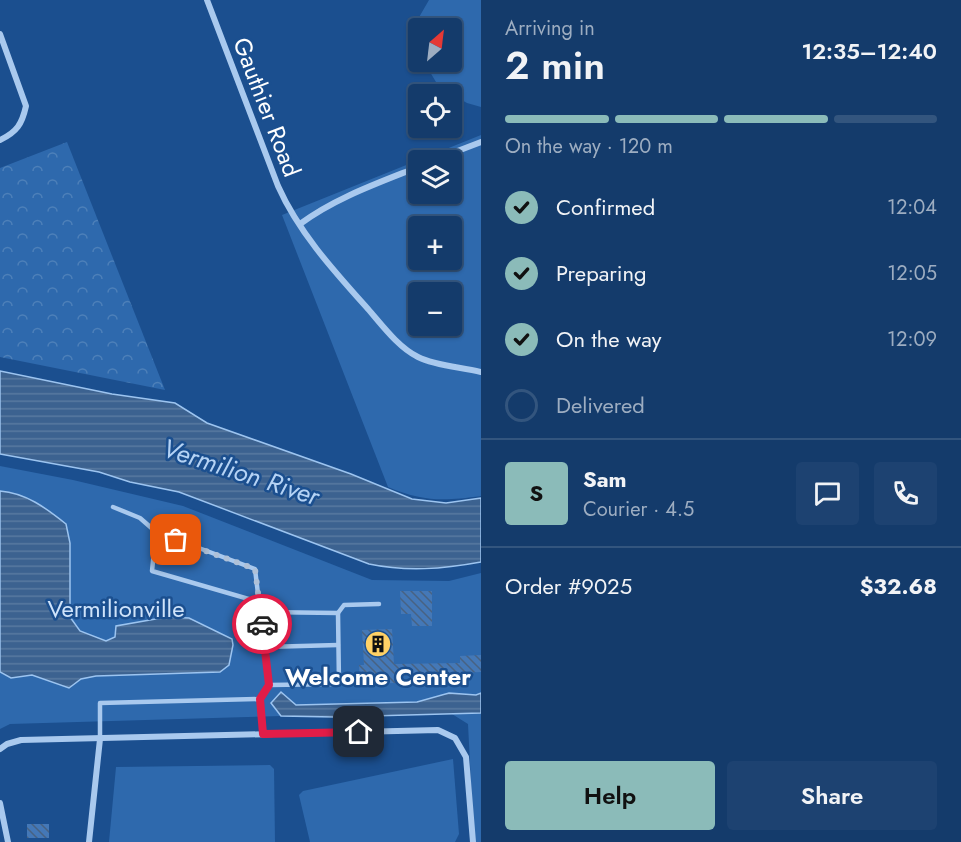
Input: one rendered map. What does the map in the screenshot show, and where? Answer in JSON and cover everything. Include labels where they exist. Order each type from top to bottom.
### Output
[{"type":"street","name":"Gauthier Road","points":[[207,0],[278,186],[289,209],[330,266],[409,351],[429,361],[481,372]]},
{"type":"street","points":[[0,34],[26,106],[24,115],[14,133],[0,140]]},
{"type":"street","points":[[460,150],[481,142]]},
{"type":"street","points":[[300,224],[316,212],[408,171]]},
{"type":"street","points":[[0,749],[7,744],[21,740],[430,730],[450,735],[460,744],[466,757],[473,842]]},
{"type":"street","points":[[88,842],[100,739]]},
{"type":"street","points":[[0,804],[8,842]]},
{"type":"lane","points":[[113,507],[140,518],[156,532],[255,569],[269,685],[260,699],[263,734]]},
{"type":"lane","points":[[156,532],[152,571],[259,602]]},
{"type":"lane","points":[[269,685],[339,684],[338,613],[344,605],[379,604]]},
{"type":"lane","points":[[261,612],[338,613]]},
{"type":"lane","points":[[265,647],[339,645]]},
{"type":"lane","points":[[100,739],[100,703],[260,699]]},
{"type":"green space","points":[[429,0],[481,0],[481,107],[462,100],[462,84],[437,84],[430,72],[462,72],[462,18],[419,18]]},
{"type":"green space","points":[[481,135],[481,496],[456,499],[423,498],[388,487],[282,215],[408,164],[408,204],[462,204],[462,150],[444,150]]},
{"type":"green space","points":[[67,142],[165,390],[0,357],[0,168]]},
{"type":"green space","name":"Vermilionville","points":[[0,466],[73,480],[183,506],[372,580],[449,581],[481,573],[481,842],[474,842],[468,724],[452,714],[366,704],[281,716],[10,724],[0,729]]},
{"type":"green space","points":[[453,759],[459,834],[455,842],[310,842],[299,795],[303,791]]},
{"type":"green space","points":[[270,765],[274,769],[275,842],[109,842],[116,767]]},
{"type":"water","name":"Vermilion River","points":[[0,371],[112,394],[175,403],[207,423],[351,474],[412,499],[446,503],[481,498],[481,562],[425,569],[369,564],[179,492],[130,482],[99,472],[0,454]]},
{"type":"water","points":[[0,491],[27,498],[66,524],[70,543],[70,617],[80,631],[106,641],[115,637],[116,626],[167,617],[189,618],[232,639],[229,665],[220,672],[96,676],[81,679],[69,688],[32,675],[11,678],[0,672]]},
{"type":"water","points":[[281,692],[296,705],[417,702],[449,693],[476,695],[481,693],[481,713],[281,716],[271,703]]},
{"type":"building","points":[[400,591],[432,591],[432,626],[412,626],[411,614],[401,614]]},
{"type":"building","points":[[392,629],[394,664],[460,663],[460,656],[481,655],[481,672],[395,676],[395,683],[360,684],[359,665],[364,665],[362,630]]},
{"type":"building","points":[[27,824],[49,824],[49,838],[27,838]]},
{"type":"way so far","points":[[176,540],[255,569],[262,624]]},
{"type":"place","name":"Welcome Center","points":[[378,644]]},
{"type":"route","points":[[262,624],[269,685],[260,699],[263,734],[359,732]]}]
